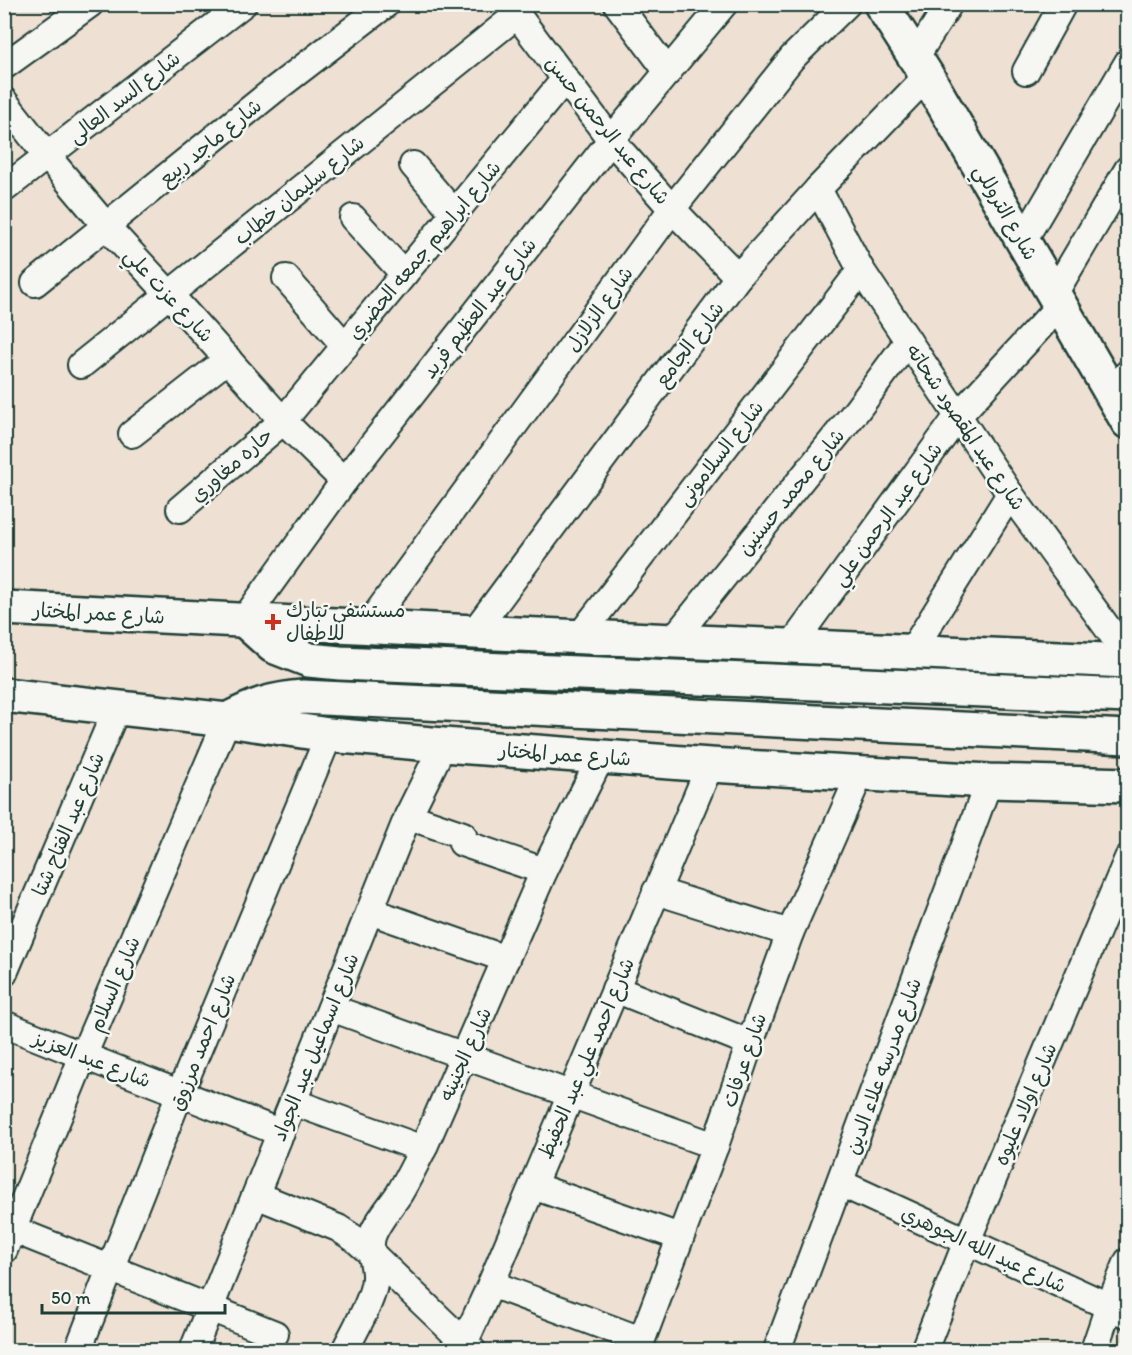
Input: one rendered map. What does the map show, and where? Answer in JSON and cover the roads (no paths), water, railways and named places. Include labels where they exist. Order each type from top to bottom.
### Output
[{"type":"main road","name":"شارع التروللي","points":[[881,4],[921,67],[1057,299],[1120,384],[1128,422]]},
{"type":"main road","name":"شارع عمر المختار","points":[[4,608],[579,637],[1128,661]]},
{"type":"main road","points":[[244,620],[273,646],[309,660],[340,663],[1128,696]]},
{"type":"main road","name":"شارع عمر المختار","points":[[4,695],[227,720],[329,735],[443,745],[860,774],[989,781],[1127,784]]},
{"type":"main road","points":[[227,720],[251,707],[276,700],[303,697],[1128,737]]},
{"type":"street","points":[[4,66],[90,4]]},
{"type":"street","name":"شارع السد العالى","points":[[4,189],[243,4]]},
{"type":"street","name":"شارع ماجد ربيع","points":[[35,283],[274,90],[386,4]]},
{"type":"street","points":[[617,4],[668,72]]},
{"type":"street","name":"شارع عبد العظيم فريد","points":[[244,620],[344,481],[611,140],[724,4]]},
{"type":"street","name":"شارع الزلازل","points":[[367,627],[672,209],[792,58],[847,4]]},
{"type":"street","name":"شارع الجامع","points":[[474,632],[738,277],[818,189],[921,67],[949,4]]},
{"type":"street","points":[[1026,71],[1063,4]]},
{"type":"street","name":"شارع عبد الرحمن حسن","points":[[513,10],[611,140],[672,209],[738,277]]},
{"type":"street","name":"شارع سليمان خطاب","points":[[81,365],[513,10]]},
{"type":"street","points":[[1023,241],[1128,62]]},
{"type":"street","name":"شارع ابراهيم جمعه الحضري","points":[[283,421],[565,79]]},
{"type":"street","name":"شارع عزت علي","points":[[4,101],[106,226],[283,421],[344,481]]},
{"type":"street","points":[[413,165],[454,213]]},
{"type":"street","name":"شارع عبد الرحمن علي","points":[[791,646],[958,416],[1057,299],[1128,169]]},
{"type":"street","name":"شارع عبد المقصود شحاته","points":[[818,189],[861,270],[908,341],[1010,494],[1128,656]]},
{"type":"street","points":[[352,218],[404,274]]},
{"type":"street","name":"شارع السلامونى","points":[[579,637],[861,270]]},
{"type":"street","points":[[286,278],[345,346]]},
{"type":"street","name":"شارع محمد حسنين","points":[[672,641],[857,410],[908,341]]},
{"type":"street","points":[[132,434],[228,359]]},
{"type":"street","name":"حاره مغاوري","points":[[180,509],[283,421]]},
{"type":"street","points":[[912,651],[1010,494]]},
{"type":"street","name":"شارع عبد الفتاح شتا","points":[[4,973],[117,708]]},
{"type":"street","name":"شارع السلام","points":[[7,1235],[227,720]]},
{"type":"street","name":"شارع احمد مرزوق","points":[[78,1350],[180,1093],[329,735]]},
{"type":"street","name":"شارع اسماعيل عبد الجواد","points":[[193,1350],[408,816],[443,745]]},
{"type":"street","name":"شارع الجنينه","points":[[345,1350],[374,1286],[375,1269],[371,1239],[374,1230],[399,1193],[423,1149],[544,871],[601,757]]},
{"type":"street","name":"شارع احمد علي عبد الحفيظ","points":[[466,1348],[710,765]]},
{"type":"street","name":"شارع عرفات","points":[[640,1345],[715,1146],[790,933],[860,774]]},
{"type":"street","name":"شارع مدرسه علاء الدين","points":[[781,1349],[989,781]]},
{"type":"street","points":[[408,816],[463,835],[462,843],[544,871]]},
{"type":"street","name":"شارع اولاد عليوه","points":[[924,1350],[1128,858]]},
{"type":"street","points":[[656,891],[790,933]]},
{"type":"street","points":[[370,911],[506,959]]},
{"type":"street","points":[[615,989],[750,1043]]},
{"type":"street","points":[[331,1008],[715,1146]]},
{"type":"street","name":"شارع عبد العزيز","points":[[4,1024],[281,1133]]},
{"type":"street","points":[[293,1102],[423,1149]]},
{"type":"street","name":"شارع عبد الله الجوهري","points":[[840,1183],[1118,1310]]},
{"type":"street","points":[[533,1186],[680,1237]]},
{"type":"street","points":[[256,1195],[338,1228],[355,1239],[466,1348]]},
{"type":"street","points":[[7,1235],[111,1269],[275,1334]]},
{"type":"street","points":[[1094,1350],[1118,1310],[1128,1261]]},
{"type":"street","points":[[491,1284],[640,1345]]},
{"type":"place","name":"مستشفى تبارك للاطفال","points":[[273,622]]}]
